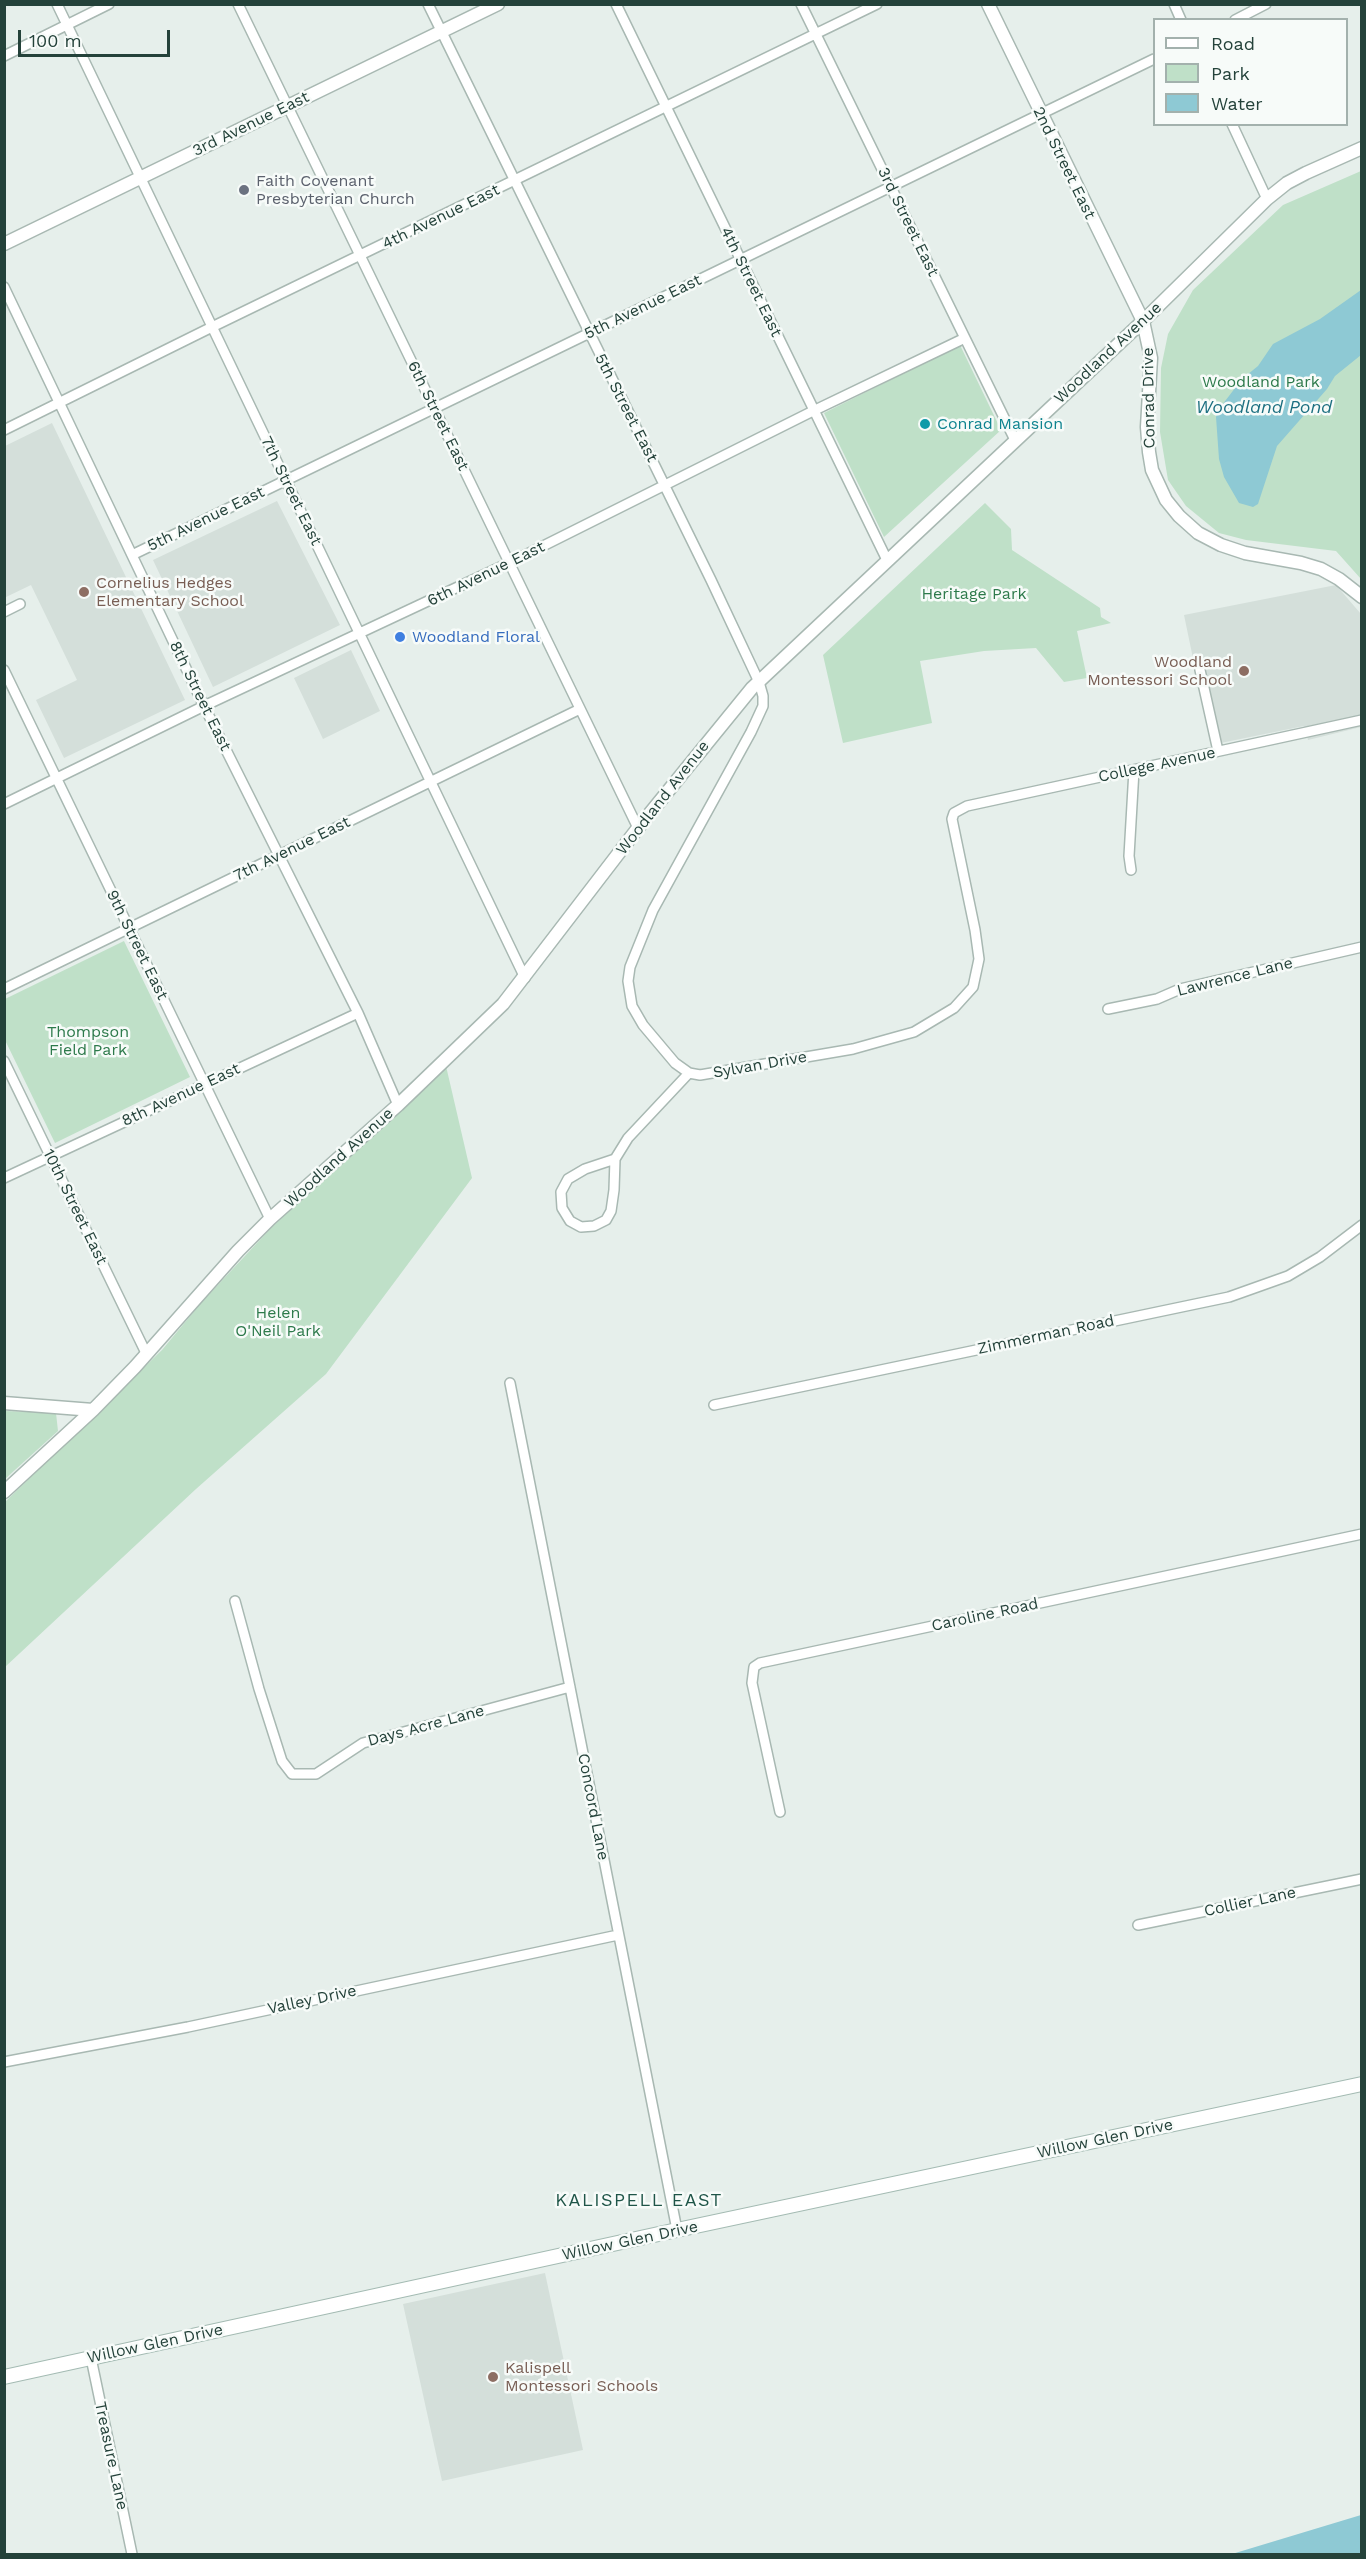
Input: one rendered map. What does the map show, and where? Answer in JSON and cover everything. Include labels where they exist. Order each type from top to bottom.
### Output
[{"type":"main road","name":"Willow Glen Drive","points":[[4,2377],[1362,2084]]},
{"type":"street","name":"7th Street East","points":[[57,4],[525,978]]},
{"type":"street","points":[[4,56],[109,4]]},
{"type":"street","name":"6th Street East","points":[[238,4],[638,828]]},
{"type":"street","name":"5th Street East","points":[[428,4],[759,682]]},
{"type":"street","name":"3rd Avenue East","points":[[4,244],[498,4]]},
{"type":"street","name":"4th Street East","points":[[616,4],[887,560]]},
{"type":"street","name":"3rd Street East","points":[[801,4],[1015,440]]},
{"type":"street","name":"4th Avenue East","points":[[4,430],[878,4]]},
{"type":"street","name":"2nd Street East","points":[[987,4],[1143,321]]},
{"type":"street","points":[[1174,4],[1180,18]]},
{"type":"street","points":[[1239,18],[1266,4]]},
{"type":"street","name":"5th Avenue East","points":[[132,555],[1153,60]]},
{"type":"street","points":[[1233,126],[1267,199]]},
{"type":"street","name":"Woodland Avenue","points":[[4,1492],[93,1410],[270,1219],[398,1105],[489,1019],[525,978],[638,828],[740,701],[759,682],[1143,321],[1267,199],[1287,183],[1362,148]]},
{"type":"street","name":"8th Street East","points":[[4,287],[204,706],[358,1013],[398,1105]]},
{"type":"street","name":"Conrad Drive","points":[[1143,321],[1150,358],[1147,427],[1149,452],[1158,485],[1172,508],[1198,533],[1221,545],[1245,553],[1321,569],[1339,579],[1362,597]]},
{"type":"street","name":"6th Avenue East","points":[[4,804],[204,706],[509,563],[965,338]]},
{"type":"street","points":[[4,612],[20,604]]},
{"type":"street","name":"9th Street East","points":[[4,670],[270,1219]]},
{"type":"street","points":[[1200,670],[1218,751]]},
{"type":"street","name":"Sylvan Drive","points":[[759,682],[763,706],[653,910],[639,939],[630,967],[629,994],[636,1015],[662,1049],[689,1073],[706,1075],[884,1042],[914,1032],[932,1022],[964,998],[973,987],[979,959],[975,930],[953,831],[954,813]]},
{"type":"street","name":"7th Avenue East","points":[[4,989],[580,709]]},
{"type":"street","name":"College Avenue","points":[[954,813],[967,806],[1362,720]]},
{"type":"street","points":[[1131,870],[1129,856],[1134,770]]},
{"type":"street","name":"Lawrence Lane","points":[[1108,1009],[1157,999],[1180,988],[1362,947]]},
{"type":"street","name":"8th Avenue East","points":[[4,1178],[358,1013]]},
{"type":"street","name":"10th Street East","points":[[4,1061],[146,1353]]},
{"type":"street","points":[[615,1159],[585,1169],[568,1179],[561,1192],[562,1209],[570,1221],[581,1227],[594,1226],[606,1220],[614,1190],[615,1159],[628,1138],[689,1073]]},
{"type":"street","name":"Zimmerman Road","points":[[714,1405],[1229,1296],[1288,1276],[1320,1257],[1362,1225]]},
{"type":"street","name":"Concord Lane","points":[[510,1383],[677,2230]]},
{"type":"street","points":[[4,1402],[93,1410]]},
{"type":"street","name":"Caroline Road","points":[[780,1812],[752,1683],[754,1667],[760,1663],[1362,1534]]},
{"type":"street","name":"Days Acre Lane","points":[[235,1601],[282,1761],[292,1774],[316,1774],[363,1743],[570,1688]]},
{"type":"street","name":"Collier Lane","points":[[1138,1925],[1362,1879]]},
{"type":"street","name":"Valley Drive","points":[[4,2062],[188,2027],[618,1935]]},
{"type":"street","name":"Treasure Lane","points":[[92,2358],[132,2554]]},
{"type":"shaded area","name":"Cornelius Hedges Elementary School","points":[[52,423],[185,700],[64,758],[36,700],[77,680],[31,585],[4,598],[5,446]]},
{"type":"shaded area","points":[[277,501],[340,625],[213,687],[153,560]]},
{"type":"shaded area","points":[[1336,585],[1361,614],[1361,727],[1308,740],[1304,726],[1211,745],[1184,615]]},
{"type":"shaded area","points":[[351,650],[380,711],[323,739],[294,678]]},
{"type":"shaded area","name":"Kalispell Montessori Schools","points":[[545,2273],[583,2450],[442,2481],[403,2304]]},
{"type":"green space","name":"Woodland Park","points":[[1361,171],[1361,579],[1336,551],[1246,540],[1219,533],[1186,506],[1168,480],[1160,432],[1161,368],[1168,334],[1193,290],[1283,205]]},
{"type":"green space","points":[[960,345],[1001,430],[884,537],[824,413]]},
{"type":"green space","name":"Heritage Park","points":[[985,503],[1011,529],[1012,550],[1100,608],[1101,617],[1111,623],[1077,631],[1087,678],[1064,682],[1036,648],[984,651],[920,661],[932,723],[843,743],[823,655]]},
{"type":"green space","name":"Thompson Field Park","points":[[124,941],[190,1077],[55,1143],[5,1040],[5,999]]},
{"type":"green space","name":"Helen O'Neil Park","points":[[446,1066],[472,1178],[326,1374],[196,1489],[5,1667],[5,1502],[162,1350],[201,1303],[271,1228]]},
{"type":"green space","points":[[5,1411],[56,1413],[58,1431],[5,1479]]},
{"type":"water","name":"Woodland Pond","points":[[1361,290],[1361,355],[1335,376],[1327,389],[1277,446],[1258,504],[1253,507],[1239,503],[1224,477],[1219,459],[1216,417],[1219,409],[1242,379],[1258,366],[1273,344],[1320,319]]},
{"type":"water","points":[[1361,2515],[1361,2554],[1232,2554]]},
{"type":"place","name":"Faith Covenant Presbyterian Church","points":[[244,190]]},
{"type":"place","name":"Conrad Mansion","points":[[925,424]]},
{"type":"place","name":"Cornelius Hedges Elementary School","points":[[84,592]]},
{"type":"place","name":"Woodland Floral","points":[[400,637]]},
{"type":"place","name":"Woodland Montessori School","points":[[1244,671]]},
{"type":"place","name":"Kalispell Montessori Schools","points":[[493,2377]]},
{"type":"district","name":"KALISPELL EAST","points":[[639,2201]]}]
